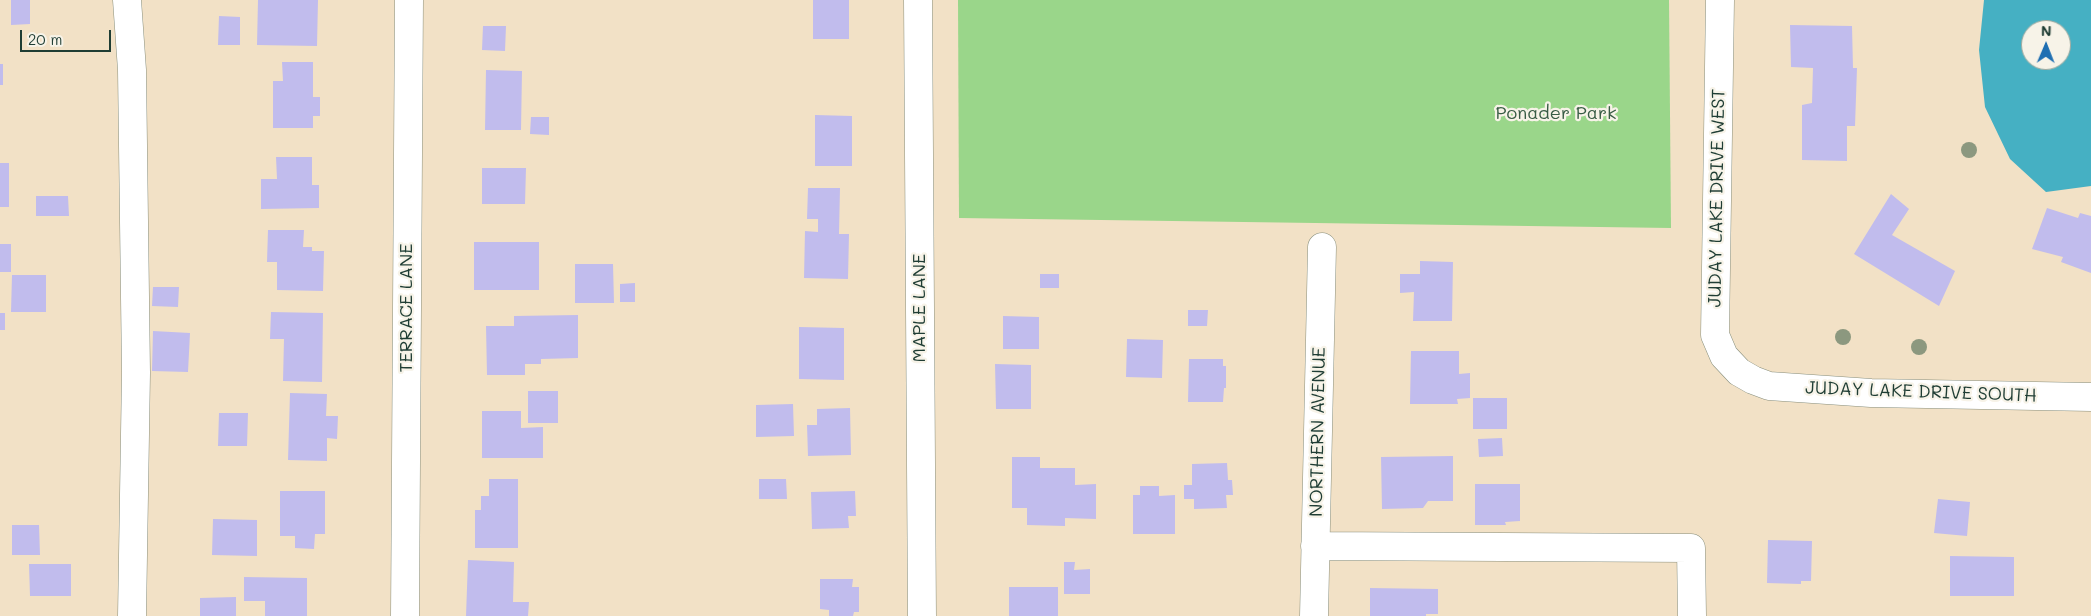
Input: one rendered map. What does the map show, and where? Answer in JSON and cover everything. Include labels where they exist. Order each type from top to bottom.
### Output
[{"type":"street","points":[[127,0],[132,80],[136,373],[132,616]]},
{"type":"street","name":"TERRACE LANE","points":[[405,616],[409,0]]},
{"type":"street","name":"MAPLE LANE","points":[[918,0],[922,616]]},
{"type":"street","name":"JUDAY LAKE DRIVE WEST","points":[[1720,0],[1714,335],[1724,356],[1739,372],[1753,380]]},
{"type":"street","name":"NORTHERN AVENUE","points":[[1314,616],[1322,248]]},
{"type":"street","name":"JUDAY LAKE DRIVE SOUTH","points":[[1753,380],[1769,386],[1872,392],[2091,397]]},
{"type":"street","points":[[1315,546],[1691,548],[1692,616]]},
{"type":"green space","name":"Ponader Park","points":[[958,0],[1669,0],[1671,228],[959,218]]},
{"type":"water","points":[[1984,0],[2091,0],[2091,186],[2046,192],[2010,159],[1985,107],[1979,50]]},
{"type":"building","points":[[11,0],[30,0],[30,24],[11,25]]},
{"type":"building","points":[[258,0],[318,0],[317,46],[257,45]]},
{"type":"building","points":[[813,0],[849,0],[849,39],[813,39]]},
{"type":"building","points":[[219,16],[240,17],[240,45],[218,45]]},
{"type":"building","points":[[1790,25],[1852,26],[1853,68],[1857,68],[1855,126],[1847,126],[1847,161],[1802,160],[1802,105],[1812,103],[1813,68],[1791,67]]},
{"type":"building","points":[[483,26],[506,26],[505,51],[482,50]]},
{"type":"building","points":[[282,62],[313,62],[313,97],[320,97],[320,116],[313,116],[313,128],[273,128],[273,81],[283,81]]},
{"type":"building","points":[[0,64],[3,64],[3,85],[0,85]]},
{"type":"building","points":[[486,70],[522,71],[521,130],[485,130]]},
{"type":"building","points":[[815,115],[852,116],[852,166],[815,166]]},
{"type":"building","points":[[531,117],[549,117],[549,135],[530,134]]},
{"type":"building","points":[[276,157],[312,157],[312,185],[319,185],[319,208],[261,209],[261,179],[277,179]]},
{"type":"building","points":[[0,163],[9,163],[9,207],[0,207]]},
{"type":"building","points":[[482,168],[526,168],[525,204],[482,204]]},
{"type":"building","points":[[808,188],[840,188],[839,234],[849,234],[848,279],[804,278],[805,231],[818,232],[818,219],[807,219]]},
{"type":"building","points":[[1891,194],[1909,209],[1892,235],[1955,271],[1939,306],[1854,254]]},
{"type":"building","points":[[36,196],[68,196],[69,216],[36,216]]},
{"type":"building","points":[[2047,208],[2078,218],[2080,213],[2091,216],[2091,273],[2061,262],[2063,257],[2032,249]]},
{"type":"building","points":[[268,230],[304,230],[303,247],[312,247],[312,251],[324,251],[323,291],[277,290],[277,262],[267,262]]},
{"type":"building","points":[[474,242],[539,242],[539,290],[474,290]]},
{"type":"building","points":[[0,244],[11,244],[11,272],[0,272]]},
{"type":"building","points":[[1420,261],[1453,262],[1452,321],[1413,321],[1414,292],[1400,293],[1400,274],[1420,274]]},
{"type":"building","points":[[575,264],[613,264],[614,303],[575,303]]},
{"type":"building","points":[[1040,274],[1059,274],[1059,288],[1040,288]]},
{"type":"building","points":[[12,275],[46,275],[46,312],[11,312]]},
{"type":"building","points":[[635,283],[635,302],[620,302],[620,284]]},
{"type":"building","points":[[153,287],[179,287],[178,307],[152,306]]},
{"type":"building","points":[[1188,310],[1208,310],[1207,326],[1188,326]]},
{"type":"building","points":[[271,312],[323,313],[322,382],[283,381],[284,339],[270,339]]},
{"type":"building","points":[[0,313],[5,313],[5,330],[0,330]]},
{"type":"building","points":[[578,315],[578,358],[541,359],[541,364],[525,364],[525,375],[487,375],[486,326],[514,326],[514,316]]},
{"type":"building","points":[[1003,316],[1039,317],[1039,349],[1003,349]]},
{"type":"building","points":[[799,327],[844,328],[844,380],[799,379]]},
{"type":"building","points":[[153,331],[190,333],[188,372],[152,371]]},
{"type":"building","points":[[1127,339],[1163,340],[1162,378],[1126,377]]},
{"type":"building","points":[[1411,351],[1459,351],[1459,374],[1470,373],[1470,398],[1457,399],[1458,404],[1410,404]]},
{"type":"building","points":[[1189,359],[1223,359],[1223,366],[1226,366],[1226,388],[1224,388],[1223,402],[1188,402]]},
{"type":"building","points":[[995,364],[1031,365],[1031,409],[996,409]]},
{"type":"building","points":[[528,391],[558,391],[558,423],[528,423]]},
{"type":"building","points":[[290,393],[327,394],[326,416],[338,416],[337,439],[327,438],[327,461],[288,460]]},
{"type":"building","points":[[1473,398],[1507,398],[1507,429],[1473,429]]},
{"type":"building","points":[[793,404],[794,436],[756,437],[756,405]]},
{"type":"building","points":[[850,408],[851,455],[808,456],[807,425],[817,425],[817,409]]},
{"type":"building","points":[[482,411],[521,411],[521,428],[543,427],[543,458],[482,458]]},
{"type":"building","points":[[219,413],[248,413],[247,446],[218,446]]},
{"type":"building","points":[[1502,438],[1503,456],[1479,457],[1478,439]]},
{"type":"building","points":[[1453,456],[1453,501],[1428,501],[1423,508],[1382,509],[1381,457]]},
{"type":"building","points":[[1012,457],[1040,457],[1040,468],[1075,468],[1075,485],[1096,484],[1096,519],[1065,518],[1065,526],[1027,525],[1027,508],[1012,508]]},
{"type":"building","points":[[1227,463],[1228,480],[1232,480],[1233,495],[1226,495],[1227,508],[1194,509],[1194,499],[1184,499],[1184,485],[1192,485],[1192,464]]},
{"type":"building","points":[[489,479],[518,479],[518,548],[475,548],[475,510],[481,510],[481,496],[489,496]]},
{"type":"building","points":[[759,479],[786,479],[787,499],[759,499]]},
{"type":"building","points":[[1475,484],[1520,484],[1520,521],[1505,522],[1506,525],[1475,525]]},
{"type":"building","points":[[1140,486],[1159,486],[1159,496],[1175,495],[1175,534],[1133,534],[1133,495],[1140,495]]},
{"type":"building","points":[[280,491],[325,491],[325,534],[315,534],[314,549],[295,548],[295,536],[280,536]]},
{"type":"building","points":[[855,491],[856,516],[848,516],[849,528],[812,529],[811,492]]},
{"type":"building","points":[[1938,499],[1970,502],[1967,536],[1934,533]]},
{"type":"building","points":[[213,519],[257,520],[257,556],[212,555]]},
{"type":"building","points":[[12,525],[39,525],[40,555],[12,555]]},
{"type":"building","points":[[1768,540],[1812,541],[1811,581],[1801,581],[1801,584],[1767,583]]},
{"type":"building","points":[[1950,556],[2014,557],[2014,596],[1950,596]]},
{"type":"building","points":[[468,560],[514,562],[513,602],[529,602],[528,616],[466,616]]},
{"type":"building","points":[[1064,562],[1075,562],[1074,570],[1090,569],[1090,594],[1064,594]]},
{"type":"building","points":[[29,564],[71,564],[71,596],[30,596]]},
{"type":"building","points":[[244,577],[307,578],[307,616],[265,616],[265,601],[244,601]]},
{"type":"building","points":[[820,579],[853,579],[852,587],[859,587],[859,612],[854,612],[853,616],[829,616],[829,610],[820,609]]},
{"type":"building","points":[[1009,587],[1058,587],[1058,616],[1009,616]]},
{"type":"building","points":[[1370,588],[1438,589],[1438,614],[1426,614],[1426,616],[1370,616]]},
{"type":"building","points":[[236,597],[236,616],[200,616],[200,598]]}]
